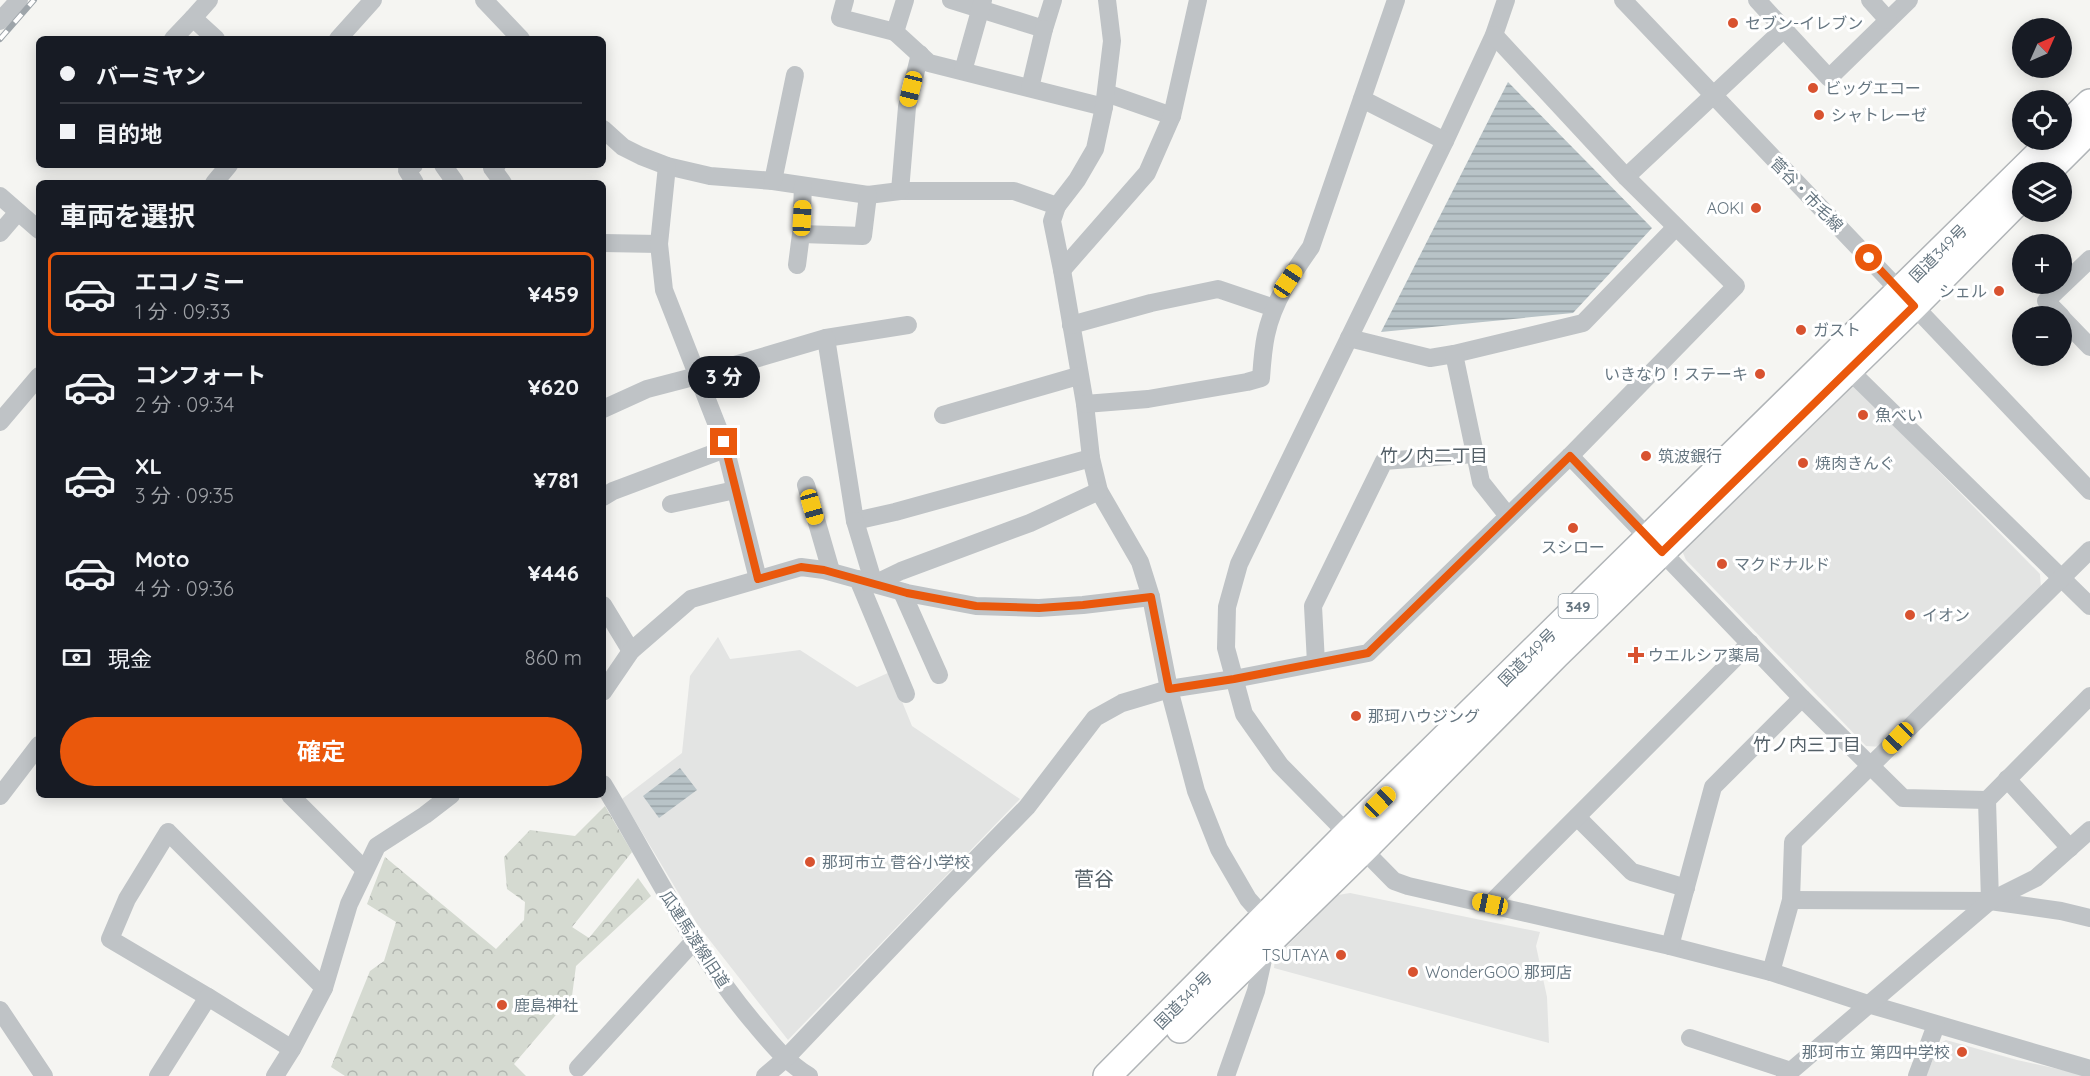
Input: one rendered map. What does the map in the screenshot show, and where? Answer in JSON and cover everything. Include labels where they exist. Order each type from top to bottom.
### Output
[{"type":"highway","points":[[2072,120],[2090,103]]},
{"type":"highway","points":[[2057,162],[2090,129]]},
{"type":"highway","name":"国道349号","points":[[1107,1076],[1264,917],[1356,841],[1556,655],[1655,545],[1907,298],[2044,150]]},
{"type":"highway","name":"国道349号","points":[[1655,545],[1848,369],[1907,298],[2012,206]]},
{"type":"highway","name":"国道349号","points":[[1133,1076],[1266,945],[1356,841]]},
{"type":"street","points":[[0,21],[19,0]]},
{"type":"street","points":[[176,36],[209,0]]},
{"type":"street","points":[[341,36],[373,0]]},
{"type":"street","points":[[484,0],[518,36]]},
{"type":"street","points":[[845,0],[840,18],[896,32],[930,63],[1030,88],[1105,100],[1172,116]]},
{"type":"street","points":[[896,32],[905,0]]},
{"type":"street","points":[[951,0],[982,4],[1044,29]]},
{"type":"street","points":[[1030,88],[1053,0]]},
{"type":"street","points":[[1107,0],[1112,41],[1105,100],[1095,149],[1083,171],[1057,207],[1052,221],[1078,376],[1085,404],[1091,458],[1099,491],[1140,562],[1151,597],[1169,689],[1196,791],[1219,849],[1248,900],[1264,917]]},
{"type":"street","points":[[1062,270],[1147,173],[1172,116],[1198,0]]},
{"type":"street","points":[[1085,404],[1148,399],[1261,378],[1266,335],[1274,308],[1288,281],[1311,247],[1396,0]]},
{"type":"street","points":[[1506,0],[1494,35],[1445,141],[1239,564],[1227,607],[1226,648],[1244,714],[1280,765],[1394,881],[1771,972],[1936,1025],[2090,1069]]},
{"type":"street","name":"菅谷・市毛線","points":[[1623,0],[2090,491]]},
{"type":"street","points":[[1757,0],[1829,78],[1909,0]]},
{"type":"street","points":[[1870,0],[1888,20]]},
{"type":"street","points":[[963,71],[982,4]]},
{"type":"street","points":[[193,18],[213,36]]},
{"type":"street","points":[[1626,177],[1784,29]]},
{"type":"street","points":[[765,1076],[785,1059],[1027,807],[1095,718],[1122,703],[1169,689],[1368,653],[1570,456],[1736,286],[1626,177],[1494,35]]},
{"type":"street","points":[[900,191],[907,107],[920,54]]},
{"type":"street","points":[[773,181],[795,75]]},
{"type":"street","points":[[1362,99],[1445,141]]},
{"type":"street","points":[[606,132],[623,147],[667,166],[710,176],[773,181],[868,195],[900,191],[1014,191],[1057,207]]},
{"type":"street","points":[[667,166],[659,243],[664,290],[725,449],[758,579]]},
{"type":"street","points":[[216,180],[226,168]]},
{"type":"street","points":[[410,168],[407,170],[413,180]]},
{"type":"street","points":[[797,265],[804,186]]},
{"type":"street","points":[[801,234],[864,236],[868,195]]},
{"type":"street","points":[[0,196],[36,227]]},
{"type":"street","points":[[0,233],[18,212]]},
{"type":"street","points":[[1349,338],[1430,357],[1454,354],[1583,323],[1676,227]]},
{"type":"street","points":[[606,243],[659,243]]},
{"type":"street","points":[[2051,306],[2046,301],[2090,259]]},
{"type":"street","points":[[1071,325],[1151,303],[1218,289],[1274,308]]},
{"type":"street","points":[[606,408],[647,388],[697,376],[826,338],[908,326]]},
{"type":"street","points":[[2072,328],[2090,347]]},
{"type":"street","points":[[826,338],[866,581],[906,694]]},
{"type":"street","points":[[1454,354],[1481,482],[1508,516]]},
{"type":"street","points":[[1848,369],[2090,606]]},
{"type":"street","points":[[943,416],[1078,376]]},
{"type":"street","points":[[0,422],[36,380]]},
{"type":"street","points":[[606,495],[725,449]]},
{"type":"street","points":[[1316,663],[1313,606],[1384,461],[1474,454]]},
{"type":"street","points":[[1570,456],[1802,698],[1903,798],[1987,800]]},
{"type":"street","points":[[855,520],[895,512],[1091,458]]},
{"type":"street","points":[[806,485],[831,572]]},
{"type":"street","points":[[671,504],[735,490]]},
{"type":"street","points":[[866,581],[901,571],[1030,523],[1099,491]]},
{"type":"street","points":[[1771,972],[1791,900],[1793,842],[2090,550]]},
{"type":"street","points":[[606,688],[631,651],[691,599],[801,567],[831,572],[903,592],[976,606],[1039,608],[1151,597]]},
{"type":"street","points":[[903,592],[939,675]]},
{"type":"street","points":[[606,610],[631,651]]},
{"type":"street","points":[[1490,904],[1750,643]]},
{"type":"street","points":[[1990,901],[1987,800],[2090,696]]},
{"type":"street","points":[[1670,946],[1713,787],[1802,698]]},
{"type":"street","points":[[0,796],[36,750]]},
{"type":"street","points":[[2007,779],[2070,848]]},
{"type":"street","name":"瓜連馬渡線旧道","points":[[606,789],[664,893],[741,1008],[785,1059],[809,1076]]},
{"type":"street","points":[[293,798],[365,870]]},
{"type":"street","points":[[275,1076],[292,1050],[324,988],[349,904],[377,846],[443,798]]},
{"type":"street","points":[[1577,817],[1632,872],[1686,888]]},
{"type":"street","points":[[1690,1038],[1788,1073],[1990,901],[2036,878],[2090,830]]},
{"type":"street","points":[[292,1050],[110,939],[127,899],[168,832],[324,988]]},
{"type":"street","points":[[1791,900],[1990,901],[2061,911],[2090,918]]},
{"type":"street","points":[[578,1068],[694,941]]},
{"type":"street","points":[[1226,1076],[1256,991],[1266,945]]},
{"type":"street","points":[[158,1076],[208,997]]},
{"type":"street","points":[[0,1010],[44,1076]]},
{"type":"street","points":[[1917,1076],[1936,1025]]},
{"type":"shaded area","points":[[1508,82],[1652,228],[1573,313],[1381,332]]},
{"type":"shaded area","points":[[1852,383],[2040,574],[2041,589],[1882,747],[1866,746],[1686,560],[1683,553],[1683,545]]},
{"type":"shaded area","name":"那珂市立 菅谷小学校","points":[[718,637],[730,659],[800,650],[857,687],[890,672],[912,726],[1020,799],[788,1040],[697,924],[622,799],[682,753],[690,676]]},
{"type":"shaded area","points":[[680,768],[697,790],[659,818],[643,796]]},
{"type":"shaded area","points":[[1350,893],[1540,932],[1536,946],[1547,997],[1549,1043],[1274,968],[1275,958],[1338,895]]},
{"type":"shaded area","name":"那珂市立 第四中学校","points":[[1946,1040],[2017,1060],[2090,1076],[1926,1076],[1940,1043]]},
{"type":"green space","points":[[605,806],[632,852],[572,927],[589,938],[638,878],[651,896],[576,966],[572,996],[514,1064],[526,1076],[345,1076],[331,1067],[370,971],[384,961],[396,922],[367,904],[385,857],[496,949],[524,920],[525,902],[507,889],[504,857],[530,830],[575,836]]},
{"type":"railway","points":[[0,39],[34,0]]},
{"type":"place","name":"セブン-イレブン","points":[[1733,23]]},
{"type":"place","name":"ビッグエコー","points":[[1813,88]]},
{"type":"place","name":"シャトレーゼ","points":[[1819,115]]},
{"type":"place","name":"AOKI","points":[[1756,208]]},
{"type":"place","name":"シェル","points":[[1999,291]]},
{"type":"place","name":"ガスト","points":[[1801,330]]},
{"type":"place","name":"いきなり！ステーキ","points":[[1760,374]]},
{"type":"place","name":"魚べい","points":[[1863,415]]},
{"type":"place","name":"筑波銀行","points":[[1646,456]]},
{"type":"place","name":"焼肉きんぐ","points":[[1803,463]]},
{"type":"place","name":"スシロー","points":[[1573,528]]},
{"type":"place","name":"マクドナルド","points":[[1722,564]]},
{"type":"place","name":"イオン","points":[[1910,615]]},
{"type":"place","name":"ウエルシア薬局","points":[[1636,655]]},
{"type":"place","name":"那珂ハウジング","points":[[1356,716]]},
{"type":"place","name":"那珂市立 菅谷小学校","points":[[810,862]]},
{"type":"place","name":"TSUTAYA","points":[[1341,955]]},
{"type":"place","name":"WonderGOO 那珂店","points":[[1413,972]]},
{"type":"place","name":"鹿島神社","points":[[502,1005]]},
{"type":"place","name":"那珂市立 第四中学校","points":[[1962,1052]]},
{"type":"district","name":"竹ノ内二丁目","points":[[1434,455]]},
{"type":"district","name":"竹ノ内三丁目","points":[[1807,744]]},
{"type":"district","name":"菅谷","points":[[1094,878]]},
{"type":"route","points":[[724,442],[758,579],[801,567],[824,570],[907,593],[976,606],[1039,608],[1151,597],[1169,689],[1234,679],[1368,653],[1570,456],[1662,552],[1914,306],[1869,258]]}]
